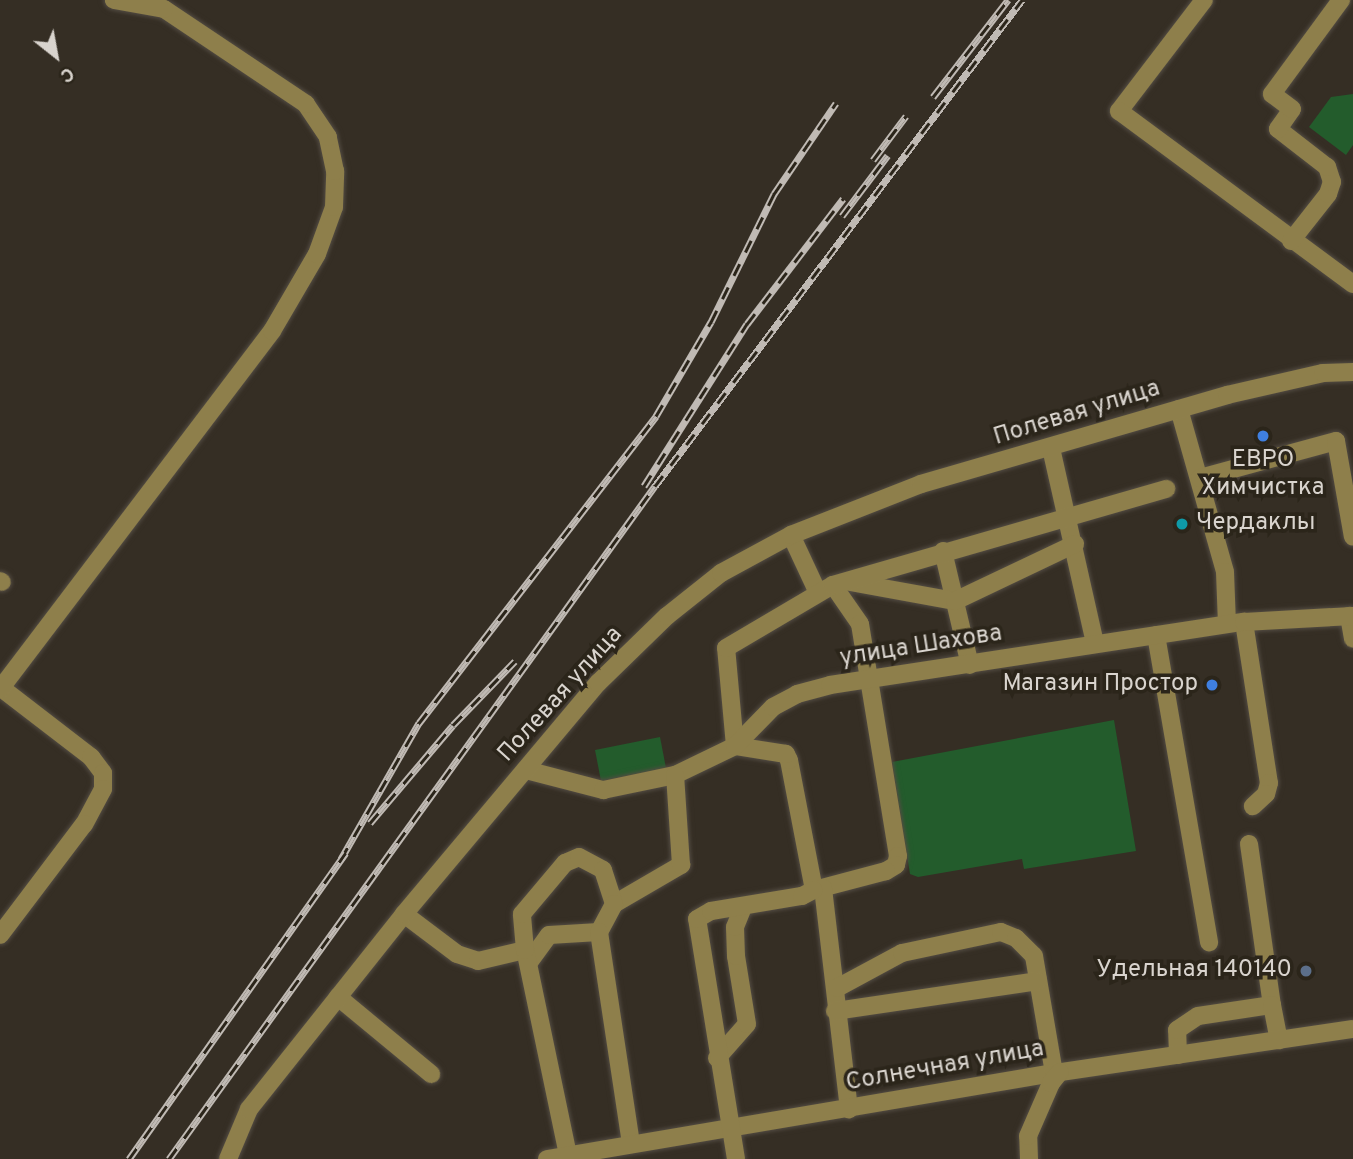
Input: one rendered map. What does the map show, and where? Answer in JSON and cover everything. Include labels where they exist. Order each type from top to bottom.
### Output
[{"type":"street","points":[[0,935],[84,824],[103,789],[103,773],[91,757],[0,687],[272,331],[317,254],[334,206],[335,172],[328,137],[306,104],[164,9],[114,0]]},
{"type":"street","points":[[1204,0],[1119,111],[1353,284]]},
{"type":"street","points":[[1292,240],[1328,194],[1332,181],[1326,167],[1278,129],[1293,109],[1272,94],[1335,2]]},
{"type":"street","name":"Полевая улица","points":[[228,1159],[249,1109],[404,914],[598,683],[667,616],[721,573],[791,535],[921,484],[1179,409],[1323,373],[1353,372]]},
{"type":"street","points":[[1179,409],[1225,572],[1269,783],[1266,794],[1253,806]]},
{"type":"street","points":[[1200,478],[1336,441],[1353,537]]},
{"type":"street","points":[[1051,448],[1070,514],[1095,643]]},
{"type":"street","points":[[849,1109],[835,1012],[837,988],[819,889],[789,760],[786,754],[735,746],[726,648],[833,586],[1070,514],[1166,489]]},
{"type":"street","points":[[736,1159],[733,1126],[717,1058],[697,919],[711,911],[802,896],[887,871],[896,865],[898,856],[860,624],[791,535]]},
{"type":"street","points":[[833,586],[955,601],[1075,544]]},
{"type":"street","points":[[943,551],[970,665]]},
{"type":"street","points":[[1351,616],[1353,639]]},
{"type":"street","name":"улица Шахова","points":[[526,770],[603,790],[675,775],[735,746],[757,719],[797,694],[1095,643],[1236,623],[1351,616]]},
{"type":"street","points":[[1156,635],[1209,942]]},
{"type":"street","points":[[631,1143],[600,932],[614,904],[681,865],[675,775]]},
{"type":"street","points":[[1249,844],[1279,1040]]},
{"type":"street","points":[[582,1155],[527,956],[522,914],[565,863],[579,858],[594,862],[610,883],[614,904]]},
{"type":"street","points":[[717,1058],[747,1024],[736,957],[735,927],[743,906]]},
{"type":"street","points":[[404,914],[457,954],[478,961],[527,956],[549,935],[563,931],[600,932]]},
{"type":"street","points":[[837,988],[902,953],[1002,932],[1016,938],[1034,956],[1057,1073],[1024,1135],[1029,1159]]},
{"type":"street","points":[[835,1012],[1038,981]]},
{"type":"street","points":[[338,997],[430,1074]]},
{"type":"street","points":[[1178,1055],[1177,1030],[1198,1016],[1272,1005]]},
{"type":"street","name":"Солнечная улица","points":[[547,1159],[1057,1073],[1353,1029]]},
{"type":"green space","points":[[1353,94],[1353,145],[1346,155],[1309,127],[1331,97]]},
{"type":"green space","points":[[1114,720],[1136,851],[1024,869],[1022,859],[918,877],[910,874],[892,762]]},
{"type":"green space","points":[[660,737],[666,768],[601,781],[595,750]]},
{"type":"railway","points":[[933,97],[1008,0]]},
{"type":"railway","points":[[169,1159],[655,486],[1022,0]]},
{"type":"railway","points":[[341,859],[419,723],[656,416],[711,322],[774,194],[836,103]]},
{"type":"railway","points":[[873,160],[906,116]]},
{"type":"railway","points":[[842,216],[888,155]]},
{"type":"railway","points":[[644,486],[747,324],[843,199]]},
{"type":"railway","points":[[370,823],[453,725],[515,661]]},
{"type":"railway","points":[[129,1159],[346,853]]},
{"type":"place","name":"ЕВРО Химчистка","points":[[1263,436]]},
{"type":"place","name":"Чердаклы","points":[[1182,524]]},
{"type":"place","name":"Магазин Простор","points":[[1212,685]]},
{"type":"place","name":"Удельная 140140","points":[[1306,971]]}]
